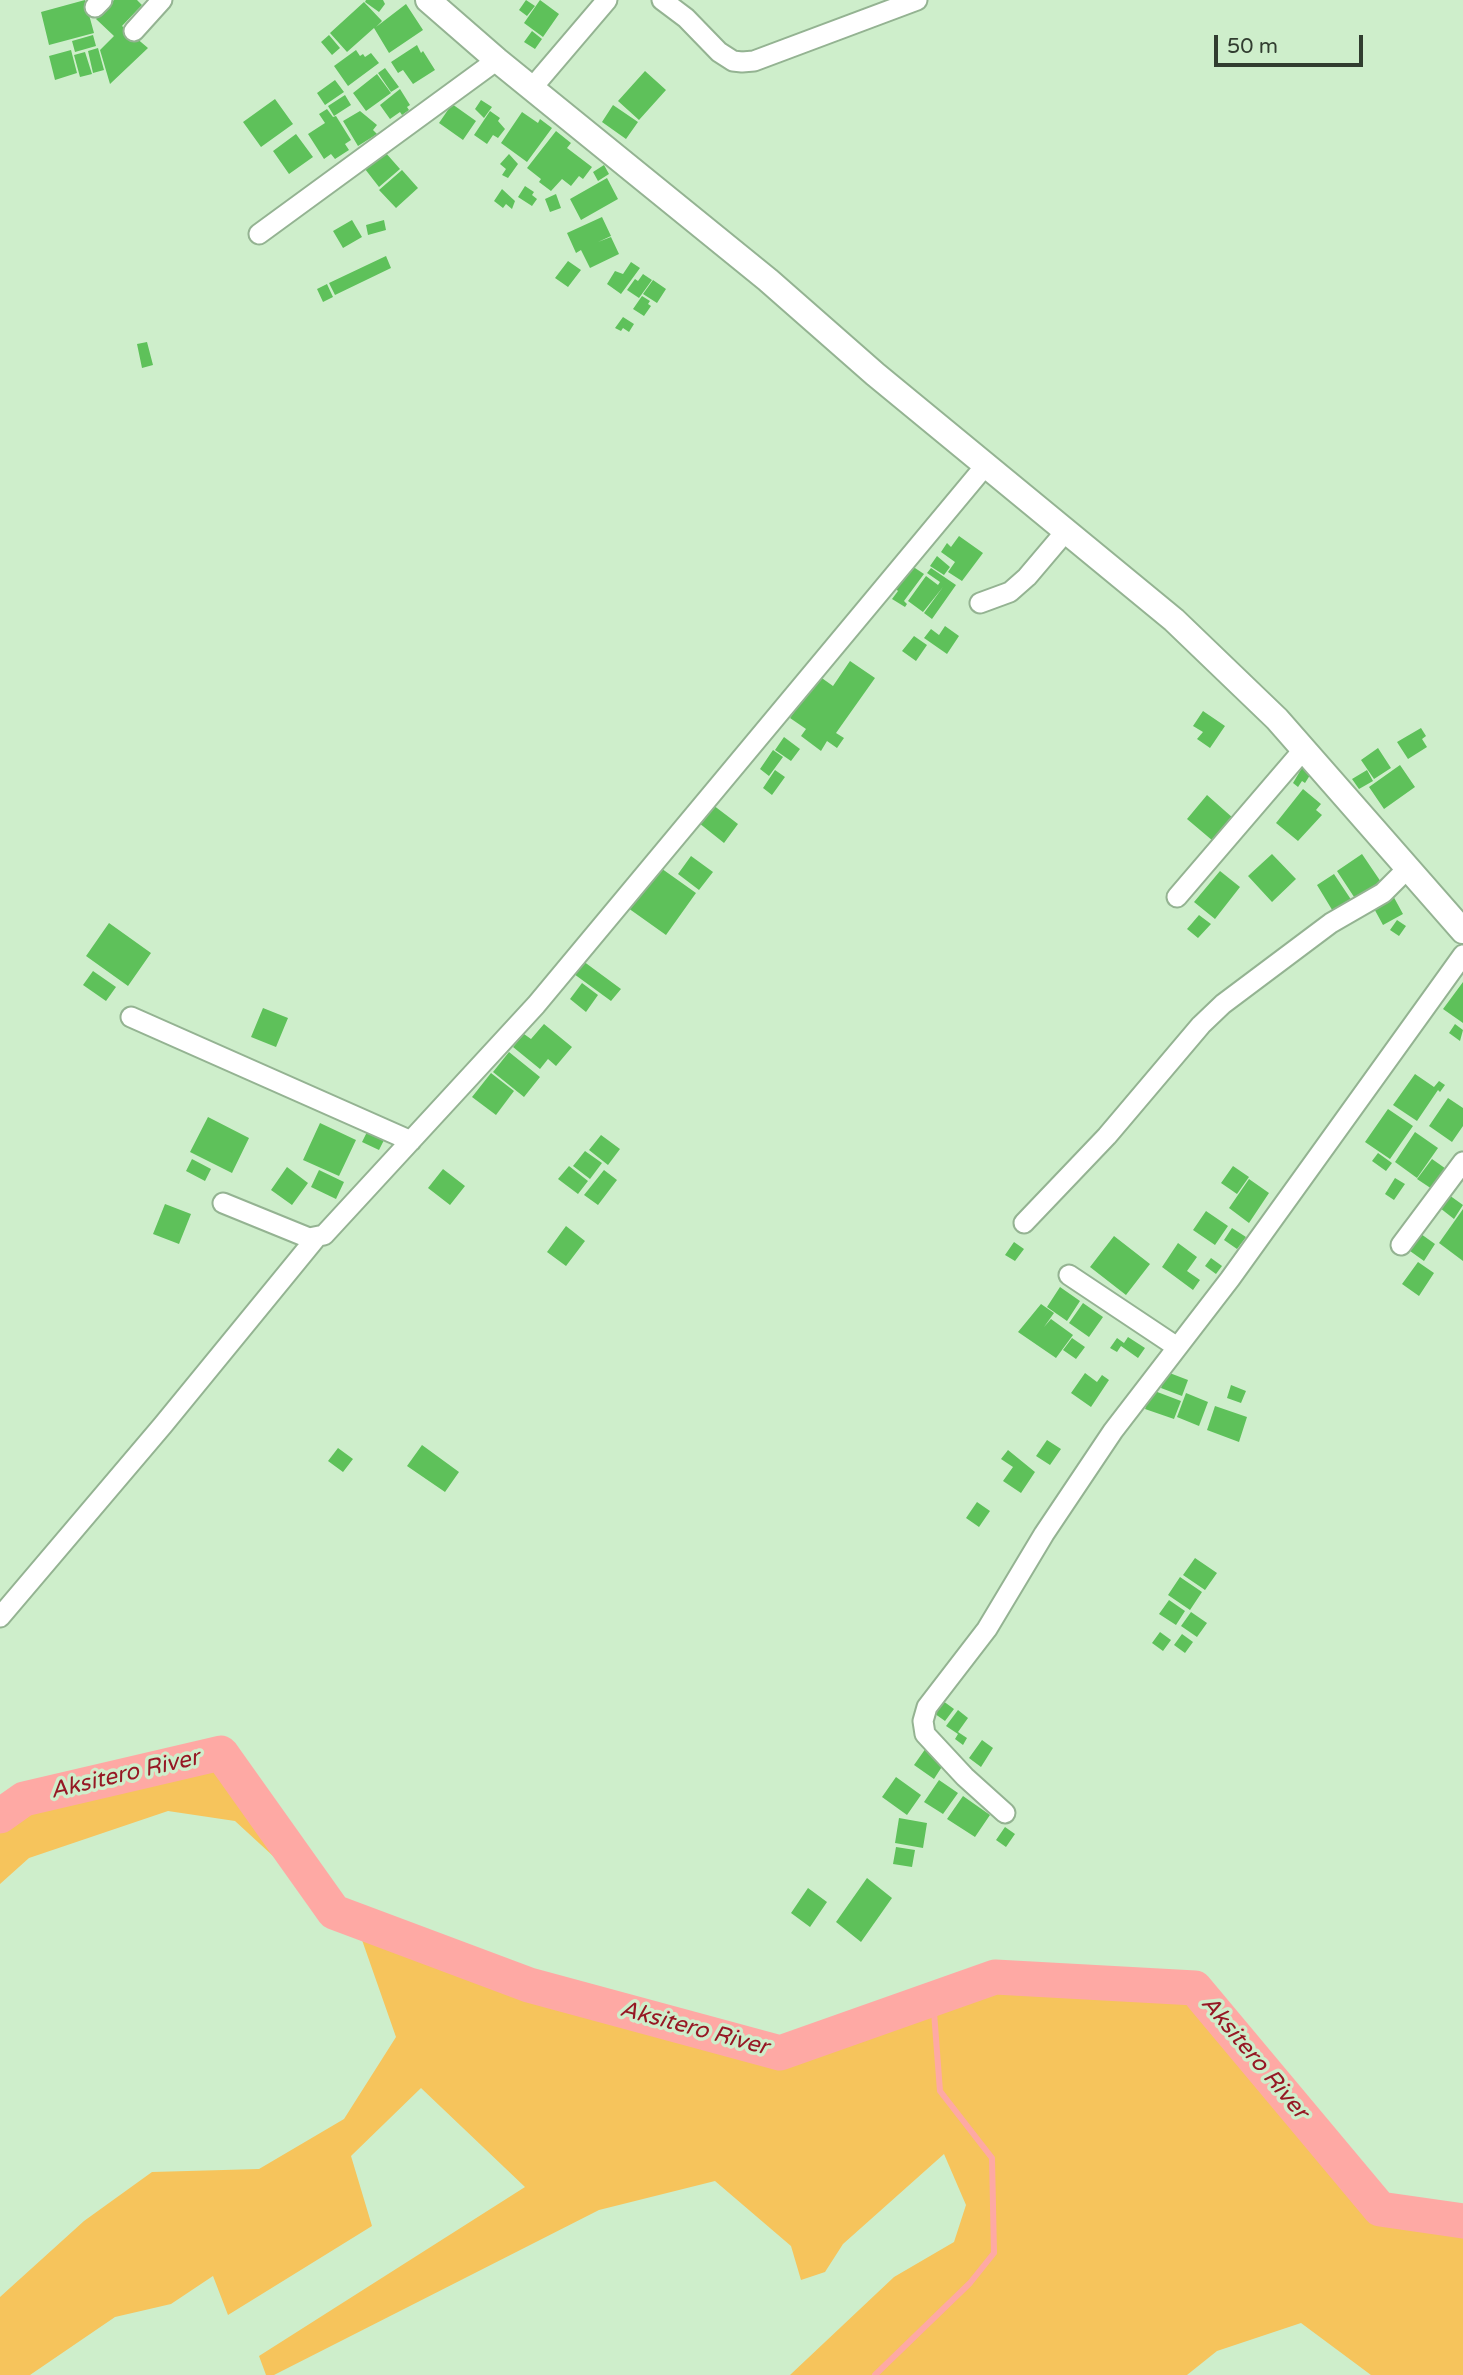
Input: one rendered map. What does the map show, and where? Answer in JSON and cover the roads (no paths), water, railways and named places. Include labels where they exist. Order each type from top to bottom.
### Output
[{"type":"street","points":[[134,31],[162,0]]},
{"type":"street","points":[[428,0],[768,280],[985,466],[1174,620],[1260,702],[1304,749],[1463,931]]},
{"type":"street","points":[[532,88],[607,0]]},
{"type":"street","points":[[662,0],[686,18],[719,52],[733,61],[742,62],[754,61],[917,0]]},
{"type":"street","points":[[259,234],[498,60]]},
{"type":"street","points":[[223,1203],[309,1238],[324,1235],[477,1071],[570,965],[985,466]]},
{"type":"street","points":[[980,603],[1010,592],[1027,577],[1066,531]]},
{"type":"street","points":[[1177,897],[1304,749]]},
{"type":"street","points":[[1024,1223],[1107,1136],[1201,1025],[1223,1004],[1331,923],[1383,893],[1408,868]]},
{"type":"street","points":[[1005,1813],[965,1777],[925,1734],[923,1721],[927,1707],[988,1629],[1076,1485],[1121,1421],[1230,1279],[1463,955]]},
{"type":"street","points":[[131,1017],[411,1141]]},
{"type":"street","points":[[1401,1245],[1463,1162]]},
{"type":"street","points":[[0,1617],[163,1425],[316,1238]]},
{"type":"street","points":[[1069,1275],[1177,1347]]},
{"type":"waterway","name":"Aksitero River","points":[[0,1816],[24,1799],[221,1753],[334,1912],[529,1985],[780,2053],[995,1977],[1195,1988],[1380,2209],[1463,2221]]},
{"type":"waterway","points":[[875,2375],[970,2283],[994,2253],[992,2158],[940,2091],[933,1999]]}]
